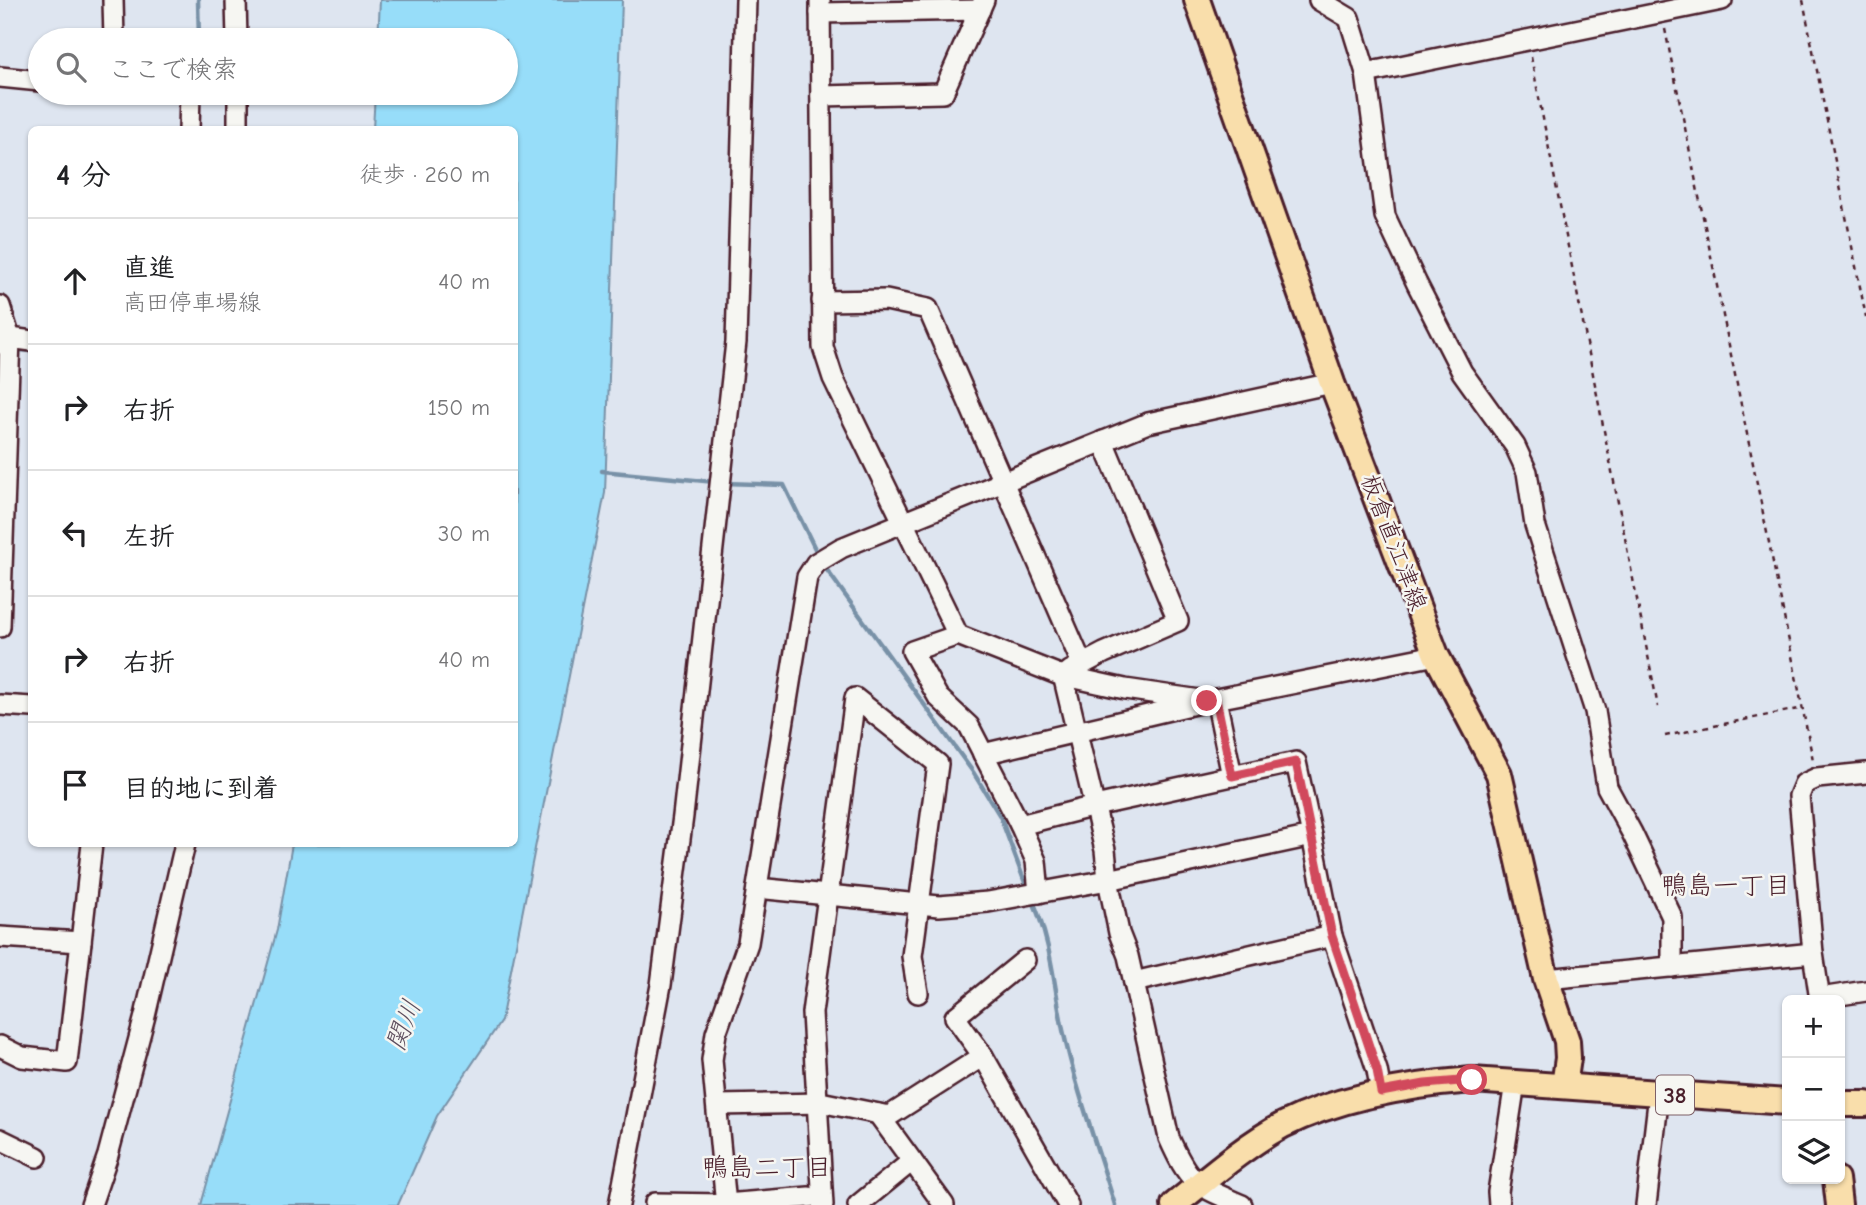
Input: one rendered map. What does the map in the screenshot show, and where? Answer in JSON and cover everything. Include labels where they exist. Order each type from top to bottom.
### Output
[{"type":"main road","name":"板倉直江津線","points":[[1197,0],[1332,383],[1436,655],[1499,774],[1546,979],[1567,1041],[1568,1058],[1564,1086]]},
{"type":"main road","name":"38","points":[[1174,1205],[1240,1153],[1283,1125],[1314,1112],[1381,1092],[1425,1084],[1460,1081],[1516,1083],[1782,1102]]},
{"type":"main road","points":[[1845,1104],[1866,1104]]},
{"type":"main road","points":[[1837,1184],[1839,1205]]},
{"type":"street","points":[[113,0],[114,28]]},
{"type":"street","points":[[236,0],[237,28]]},
{"type":"street","points":[[619,1205],[661,985],[734,355],[746,0]]},
{"type":"street","points":[[1318,0],[1349,18],[1366,73],[1385,216],[1462,372],[1515,446],[1527,472],[1535,525],[1595,711],[1607,787],[1672,917],[1672,967]]},
{"type":"street","points":[[1366,73],[1528,40],[1661,6],[1722,0]]},
{"type":"street","points":[[821,96],[943,93],[982,5],[820,7],[823,347],[833,378],[958,635]]},
{"type":"street","points":[[0,78],[28,79]]},
{"type":"street","points":[[189,126],[190,105]]},
{"type":"street","points":[[238,105],[238,126]]},
{"type":"street","points":[[822,300],[886,300],[929,309],[1082,664]]},
{"type":"street","points":[[0,306],[5,341],[0,628]]},
{"type":"street","points":[[5,341],[28,341]]},
{"type":"street","points":[[726,1205],[712,1060],[716,1033],[748,943],[807,577],[816,564],[841,548],[1148,423],[1332,383]]},
{"type":"street","points":[[1063,675],[1178,621],[1103,441]]},
{"type":"street","points":[[1039,892],[1036,861],[983,754],[968,726],[938,696],[912,651],[958,635],[1063,675],[1125,690],[1211,700]]},
{"type":"street","points":[[983,754],[1211,700],[1436,655]]},
{"type":"street","points":[[1063,675],[1105,850],[1119,933],[1128,956],[1169,1138],[1181,1165],[1198,1186],[1242,1205]]},
{"type":"street","points":[[656,1203],[726,1205],[816,1201],[817,1103],[812,1013],[855,698],[938,764],[912,957],[918,993]]},
{"type":"street","points":[[1211,700],[1232,776]]},
{"type":"street","points":[[0,705],[28,707]]},
{"type":"street","points":[[1020,825],[1296,762],[1332,936],[1377,1070],[1381,1092]]},
{"type":"street","points":[[1819,995],[1799,796],[1804,784],[1817,778],[1866,773]]},
{"type":"street","points":[[757,888],[939,906],[988,902],[1108,880],[1312,836]]},
{"type":"street","points":[[0,1046],[22,1057],[67,1062],[92,847]]},
{"type":"street","points":[[91,1205],[108,1155],[145,1016],[184,847]]},
{"type":"street","points":[[1134,982],[1332,936]]},
{"type":"street","points":[[0,937],[81,942]]},
{"type":"street","points":[[1546,979],[1813,953]]},
{"type":"street","points":[[1025,960],[955,1017],[983,1056],[1068,1205]]},
{"type":"street","points":[[1843,995],[1866,991]]},
{"type":"street","points":[[717,1104],[817,1103],[889,1116],[983,1056]]},
{"type":"street","points":[[1499,1205],[1498,1192],[1516,1083]]},
{"type":"street","points":[[1646,1205],[1659,1094]]},
{"type":"street","points":[[878,1114],[944,1205]]},
{"type":"street","points":[[0,1139],[37,1157]]},
{"type":"street","points":[[858,1205],[912,1161]]},
{"type":"path","points":[[1803,0],[1866,317]]},
{"type":"path","points":[[1661,6],[1817,778]]},
{"type":"path","points":[[1528,40],[1658,707]]},
{"type":"path","points":[[1665,736],[1803,708]]},
{"type":"water","name":"関川","points":[[380,0],[622,0],[605,493],[501,1021],[437,1116],[398,1205],[201,1205],[277,930],[291,847],[518,847],[518,126],[373,126],[374,105],[518,105],[518,28],[379,28]]},
{"type":"waterway","points":[[198,0],[199,28]]},
{"type":"waterway","points":[[19,350],[28,351]]},
{"type":"waterway","points":[[602,471],[715,482]]},
{"type":"waterway","points":[[724,483],[784,485],[818,555]]},
{"type":"waterway","points":[[824,566],[973,772],[1000,816],[1027,888]]},
{"type":"waterway","points":[[1032,899],[1048,947],[1074,1074],[1115,1205]]},
{"type":"district","name":"鴨島一丁目","points":[[1726,885]]},
{"type":"district","name":"鴨島二丁目","points":[[767,1167]]},
{"type":"route","points":[[1207,701],[1216,699],[1232,776],[1296,762],[1332,936],[1377,1070],[1381,1092],[1425,1084],[1472,1080]]}]
